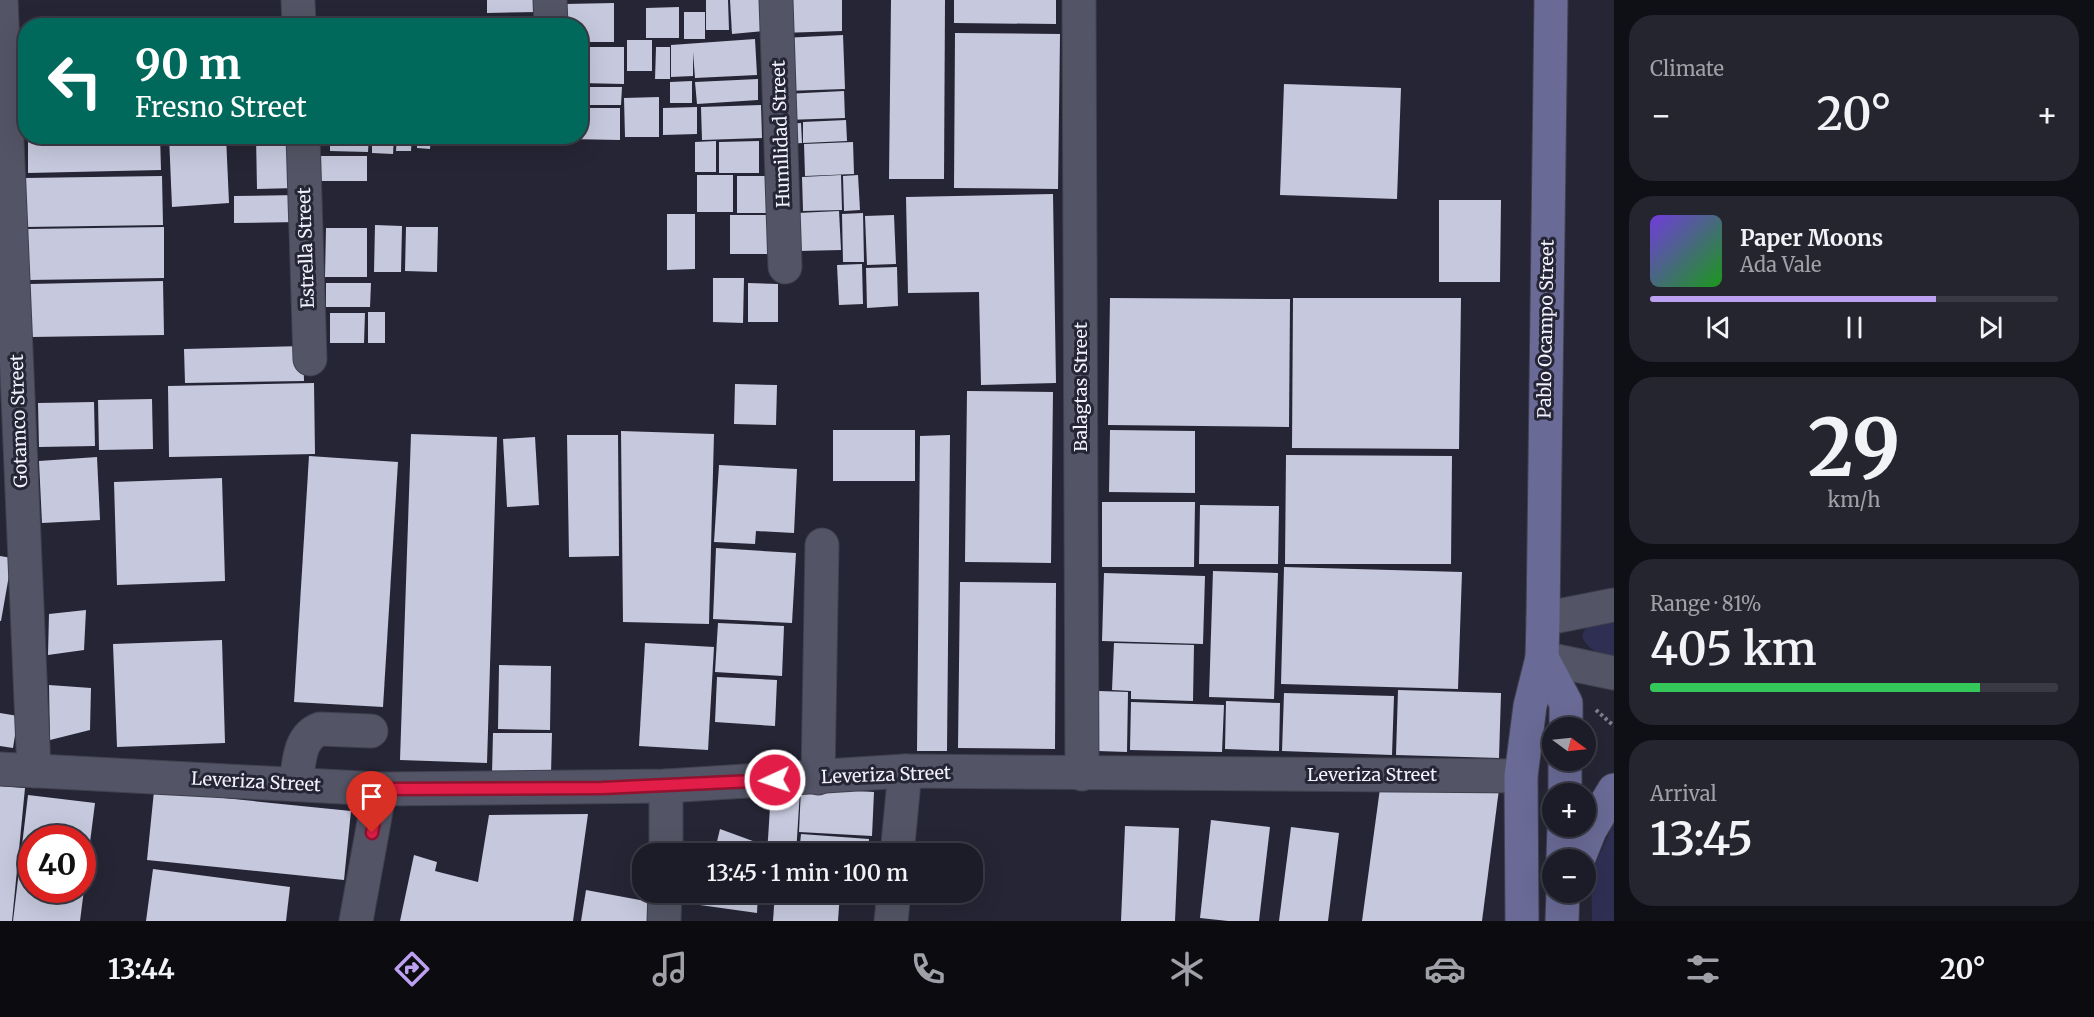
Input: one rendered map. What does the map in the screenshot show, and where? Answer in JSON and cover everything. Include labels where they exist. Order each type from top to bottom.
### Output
[{"type":"main road","name":"Pablo Ocampo Street","points":[[1522,921],[1521,776],[1530,706],[1542,658],[1551,0]]},
{"type":"main road","name":"Pablo Ocampo Street","points":[[1542,658],[1566,704],[1566,717]]},
{"type":"main road","points":[[1582,849],[1590,830],[1614,790]]},
{"type":"street","name":"Gotamco Street","points":[[2,0],[10,42],[34,771]]},
{"type":"street","points":[[298,0],[299,18]]},
{"type":"street","points":[[550,0],[551,18]]},
{"type":"street","name":"Humilidad Street","points":[[776,0],[785,267]]},
{"type":"street","name":"Balagtas Street","points":[[1079,0],[1082,774]]},
{"type":"street","name":"Estrella Street","points":[[303,144],[310,359]]},
{"type":"street","points":[[818,778],[822,545]]},
{"type":"street","points":[[1543,619],[1614,604]]},
{"type":"street","points":[[1542,658],[1614,673]]},
{"type":"street","points":[[296,784],[302,745],[313,732],[320,729],[371,731]]},
{"type":"street","name":"Leveriza Street","points":[[0,769],[380,789],[666,786],[905,771],[1521,776]]},
{"type":"street","points":[[898,843],[905,771]]},
{"type":"street","points":[[666,786],[666,843]]},
{"type":"street","points":[[356,921],[380,789]]},
{"type":"street","points":[[664,921],[665,903]]},
{"type":"street","points":[[891,921],[893,903]]},
{"type":"path","points":[[1589,704],[1614,726]]},
{"type":"shaded area","points":[[1614,619],[1614,656],[1590,648],[1582,635],[1588,625]]},
{"type":"shaded area","points":[[1614,823],[1614,921],[1592,921],[1592,903],[1596,903],[1596,862]]},
{"type":"building","points":[[487,0],[537,0],[538,12],[487,13]]},
{"type":"building","points":[[706,0],[728,0],[729,30],[706,30]]},
{"type":"building","points":[[730,0],[762,0],[764,31],[732,34]]},
{"type":"building","points":[[780,0],[842,0],[842,31],[781,33]]},
{"type":"building","points":[[891,0],[945,0],[944,179],[889,179]]},
{"type":"building","points":[[954,0],[1056,0],[1056,24],[954,23]]},
{"type":"building","points":[[614,3],[614,42],[588,42],[588,18],[565,18],[565,4]]},
{"type":"building","points":[[679,7],[679,38],[646,38],[646,8]]},
{"type":"building","points":[[684,12],[705,12],[705,39],[684,39]]},
{"type":"building","points":[[955,33],[1060,34],[1058,189],[954,188]]},
{"type":"building","points":[[843,35],[845,89],[785,91],[783,38]]},
{"type":"building","points":[[755,39],[757,75],[695,78],[693,52],[693,76],[671,77],[671,45]]},
{"type":"building","points":[[627,40],[652,40],[652,71],[627,71]]},
{"type":"building","points":[[588,47],[624,47],[624,84],[588,83]]},
{"type":"building","points":[[656,47],[670,47],[670,79],[655,79]]},
{"type":"building","points":[[758,79],[758,100],[697,104],[695,82]]},
{"type":"building","points":[[692,81],[692,103],[670,103],[670,82]]},
{"type":"building","points":[[1284,84],[1401,88],[1397,199],[1280,195]]},
{"type":"building","points":[[588,87],[622,87],[621,105],[588,105]]},
{"type":"building","points":[[844,91],[845,118],[786,120],[785,94]]},
{"type":"building","points":[[659,97],[659,137],[625,137],[624,98]]},
{"type":"building","points":[[761,105],[762,138],[702,140],[701,107]]},
{"type":"building","points":[[697,107],[697,134],[663,135],[663,108]]},
{"type":"building","points":[[588,108],[620,108],[620,140],[588,139]]},
{"type":"building","points":[[846,120],[847,141],[803,143],[803,122]]},
{"type":"building","points":[[801,123],[802,143],[786,144],[786,124]]},
{"type":"building","points":[[716,141],[716,172],[695,172],[695,142]]},
{"type":"building","points":[[759,141],[759,173],[719,173],[719,142]]},
{"type":"building","points":[[853,142],[854,174],[805,176],[804,144]]},
{"type":"building","points":[[28,144],[160,144],[161,170],[28,173]]},
{"type":"building","points":[[169,144],[226,144],[229,203],[172,207]]},
{"type":"building","points":[[256,144],[294,144],[296,188],[257,189]]},
{"type":"building","points":[[330,144],[368,144],[368,152],[330,151]]},
{"type":"building","points":[[372,144],[394,144],[393,154],[372,153]]},
{"type":"building","points":[[396,144],[411,144],[411,151],[396,151]]},
{"type":"building","points":[[417,144],[430,144],[430,149],[417,148]]},
{"type":"building","points":[[318,156],[367,156],[367,181],[318,181]]},
{"type":"building","points":[[697,175],[733,175],[733,212],[697,212]]},
{"type":"building","points":[[841,175],[842,210],[803,211],[802,177]]},
{"type":"building","points":[[858,175],[860,210],[844,211],[843,176]]},
{"type":"building","points":[[162,176],[163,225],[25,227],[24,178]]},
{"type":"building","points":[[737,176],[767,176],[767,213],[737,213]]},
{"type":"building","points":[[1053,194],[1056,383],[981,385],[979,292],[908,293],[906,197]]},
{"type":"building","points":[[299,195],[299,222],[234,223],[234,196]]},
{"type":"building","points":[[1439,200],[1501,200],[1500,282],[1439,282]]},
{"type":"building","points":[[839,211],[841,250],[799,251],[798,213]]},
{"type":"building","points":[[863,213],[864,262],[843,262],[842,214]]},
{"type":"building","points":[[667,214],[695,214],[695,269],[667,270]]},
{"type":"building","points":[[730,215],[768,215],[768,254],[730,254]]},
{"type":"building","points":[[894,215],[896,264],[867,265],[865,216]]},
{"type":"building","points":[[375,225],[402,226],[401,272],[374,272]]},
{"type":"building","points":[[164,227],[164,278],[28,280],[27,229]]},
{"type":"building","points":[[406,227],[438,227],[437,272],[405,271]]},
{"type":"building","points":[[326,228],[367,228],[367,277],[325,277]]},
{"type":"building","points":[[862,264],[863,304],[839,305],[837,265]]},
{"type":"building","points":[[897,267],[898,306],[867,308],[866,268]]},
{"type":"building","points":[[713,278],[744,278],[743,323],[713,322]]},
{"type":"building","points":[[163,281],[164,335],[31,337],[30,284]]},
{"type":"building","points":[[326,283],[371,283],[370,307],[326,307]]},
{"type":"building","points":[[748,283],[778,284],[778,322],[748,322]]},
{"type":"building","points":[[1110,298],[1290,299],[1289,427],[1108,425]]},
{"type":"building","points":[[1293,298],[1461,298],[1459,449],[1292,448]]},
{"type":"building","points":[[368,312],[385,312],[385,343],[368,343]]},
{"type":"building","points":[[330,313],[365,313],[364,343],[330,343]]},
{"type":"building","points":[[303,346],[304,381],[185,383],[184,349]]},
{"type":"building","points":[[314,383],[315,454],[169,457],[168,386]]},
{"type":"building","points":[[735,384],[777,385],[776,425],[734,424]]},
{"type":"building","points":[[967,391],[1053,392],[1051,563],[965,562]]},
{"type":"building","points":[[152,399],[153,449],[99,450],[98,400]]},
{"type":"building","points":[[94,402],[95,446],[39,447],[38,403]]},
{"type":"building","points":[[833,430],[915,430],[915,481],[833,481]]},
{"type":"building","points":[[1110,430],[1195,431],[1195,493],[1109,492]]},
{"type":"building","points":[[621,431],[714,434],[709,624],[623,622]]},
{"type":"building","points":[[411,434],[497,437],[487,763],[400,760]]},
{"type":"building","points":[[567,435],[618,435],[619,556],[569,557]]},
{"type":"building","points":[[950,435],[947,751],[917,751],[920,436]]},
{"type":"building","points":[[535,437],[539,505],[507,507],[503,439]]},
{"type":"building","points":[[1286,455],[1452,456],[1451,564],[1285,564]]},
{"type":"building","points":[[309,456],[398,462],[383,707],[294,702]]},
{"type":"building","points":[[97,457],[100,520],[42,523],[39,461]]},
{"type":"building","points":[[719,465],[797,469],[794,533],[756,531],[755,544],[714,542]]},
{"type":"building","points":[[222,478],[225,581],[117,585],[114,482]]},
{"type":"building","points":[[1102,502],[1195,502],[1194,567],[1102,567]]},
{"type":"building","points":[[1200,505],[1279,506],[1278,564],[1199,564]]},
{"type":"building","points":[[716,548],[796,553],[792,623],[713,619]]},
{"type":"building","points":[[0,556],[12,558],[1,621],[0,621]]},
{"type":"building","points":[[1284,567],[1462,572],[1458,689],[1281,684]]},
{"type":"building","points":[[1213,571],[1278,573],[1274,699],[1209,697]]},
{"type":"building","points":[[1104,573],[1205,576],[1203,644],[1102,641]]},
{"type":"building","points":[[960,582],[1056,583],[1055,749],[958,748]]},
{"type":"building","points":[[86,610],[84,650],[48,655],[49,614]]},
{"type":"building","points":[[718,623],[784,626],[782,676],[715,672]]},
{"type":"building","points":[[222,640],[225,743],[117,747],[113,644]]},
{"type":"building","points":[[645,643],[714,647],[708,750],[639,746]]},
{"type":"building","points":[[1114,643],[1194,645],[1193,701],[1131,699],[1131,691],[1112,690]]},
{"type":"building","points":[[499,665],[551,666],[550,730],[498,729]]},
{"type":"building","points":[[717,677],[777,680],[775,726],[715,722]]},
{"type":"building","points":[[49,685],[91,688],[90,730],[50,740]]},
{"type":"building","points":[[1398,690],[1501,693],[1499,758],[1396,755]]},
{"type":"building","points":[[1099,691],[1128,692],[1127,752],[1098,751]]},
{"type":"building","points":[[1284,693],[1394,696],[1392,755],[1282,751]]},
{"type":"building","points":[[1226,701],[1280,703],[1279,751],[1225,749]]},
{"type":"building","points":[[1131,702],[1224,705],[1222,752],[1130,750]]},
{"type":"building","points":[[0,713],[18,716],[13,748],[0,746]]},
{"type":"building","points":[[493,733],[552,733],[551,774],[492,774]]},
{"type":"building","points":[[1381,781],[1499,789],[1482,921],[1362,921]]},
{"type":"building","points":[[0,786],[25,788],[21,825],[18,825],[18,860],[12,921],[0,921]]},
{"type":"building","points":[[801,788],[874,792],[872,836],[799,832]]},
{"type":"building","points":[[800,790],[797,843],[768,843],[771,792]]},
{"type":"building","points":[[154,791],[351,811],[344,880],[147,860]]},
{"type":"building","points":[[28,795],[95,803],[92,825],[24,825]]},
{"type":"building","points":[[588,814],[573,921],[400,921],[414,855],[437,862],[435,871],[478,882],[489,815]]},
{"type":"building","points":[[1211,820],[1270,827],[1259,921],[1200,918]]},
{"type":"building","points":[[1125,826],[1179,828],[1175,921],[1121,921]]},
{"type":"building","points":[[1291,827],[1339,833],[1328,921],[1279,921]]},
{"type":"building","points":[[720,829],[758,843],[717,843]]},
{"type":"building","points":[[801,834],[869,839],[869,843],[800,843]]},
{"type":"building","points":[[153,869],[290,887],[286,921],[146,921]]},
{"type":"building","points":[[18,879],[18,903],[82,903],[80,921],[13,921]]},
{"type":"building","points":[[586,890],[632,899],[632,903],[656,903],[653,921],[581,921]]},
{"type":"building","points":[[701,903],[757,903],[757,913],[700,905]]},
{"type":"building","points":[[774,903],[839,903],[838,921],[773,921]]},
{"type":"route","points":[[372,833],[380,789],[602,788],[775,780]]}]
